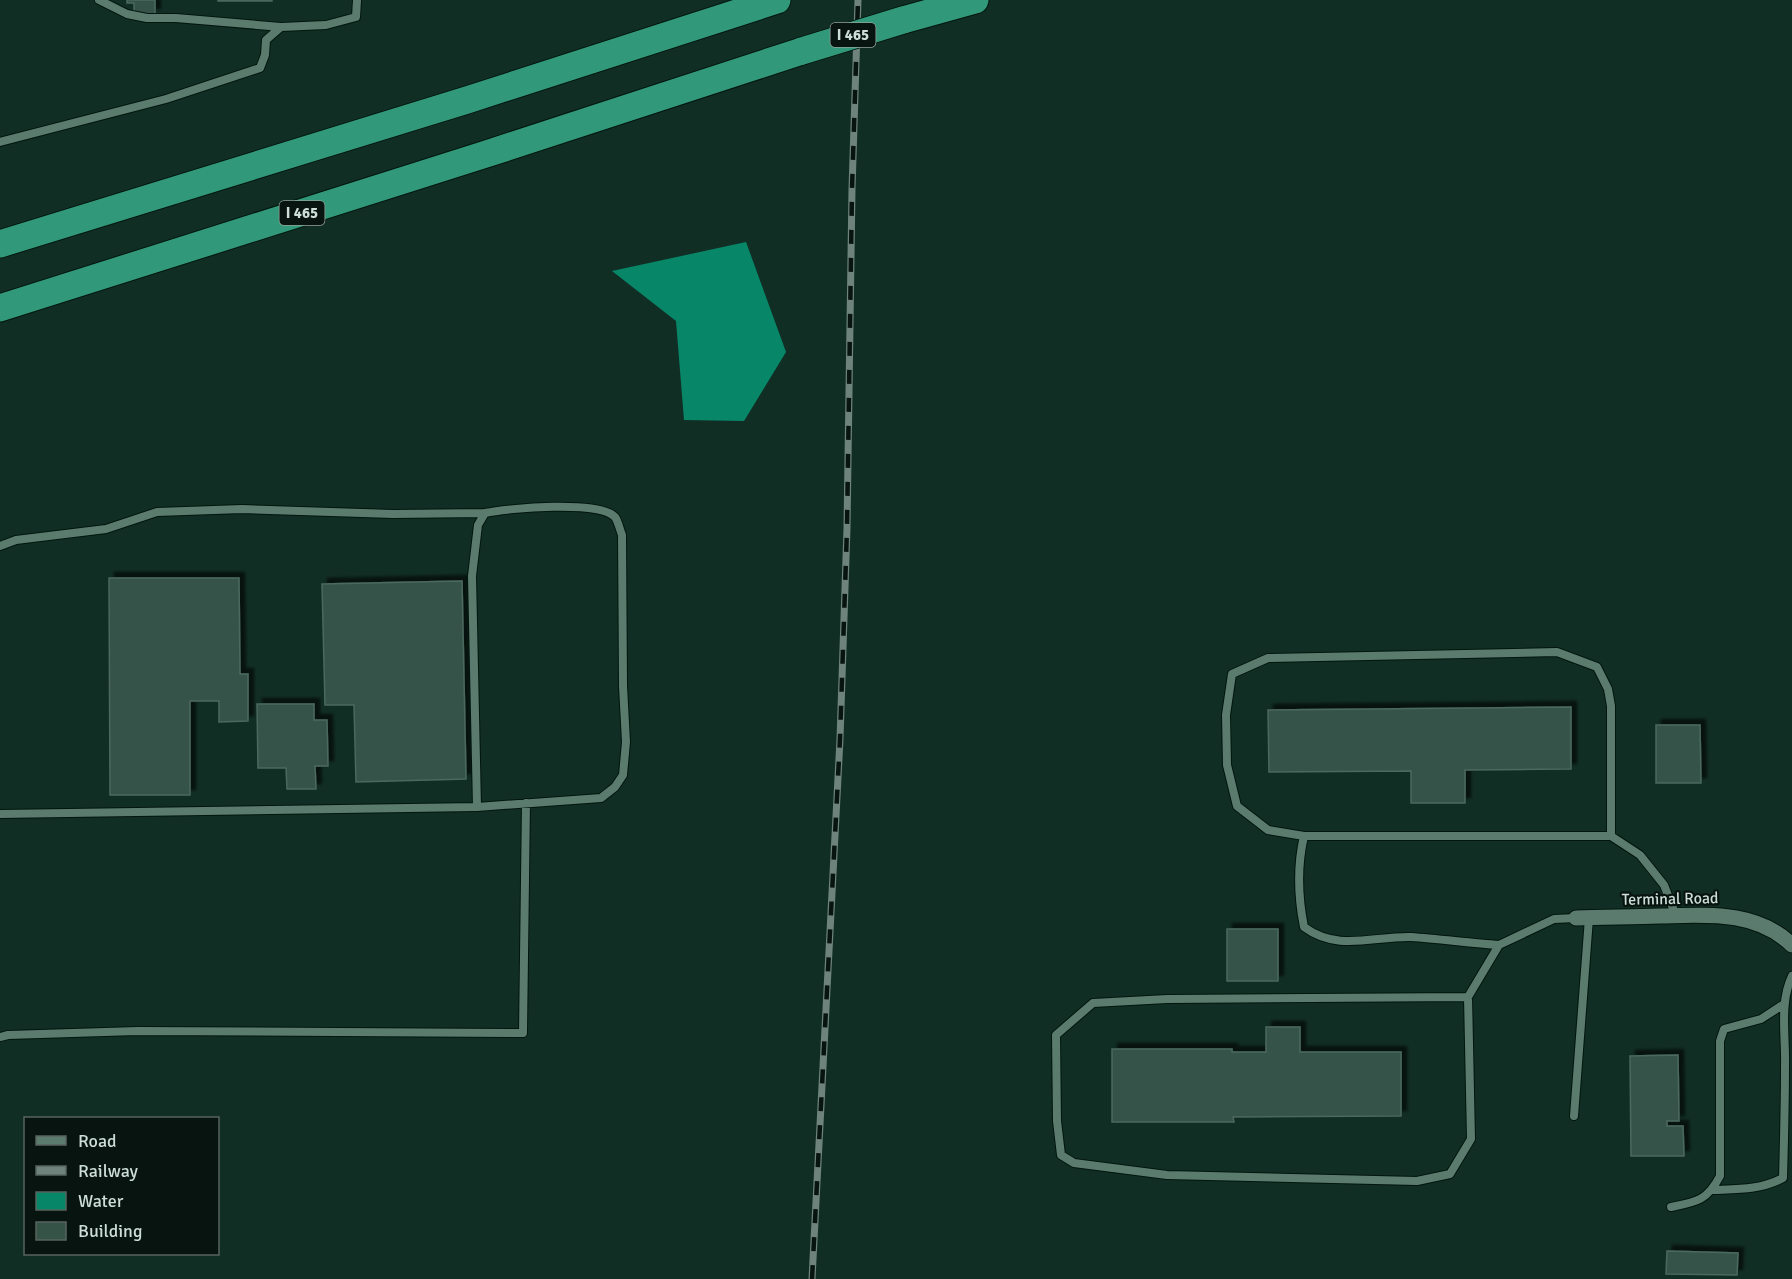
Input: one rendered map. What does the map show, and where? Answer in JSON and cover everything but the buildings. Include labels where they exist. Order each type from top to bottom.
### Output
[{"type":"highway","points":[[2,243],[467,100],[777,0]]},
{"type":"highway","name":"I 465","points":[[0,308],[802,51],[975,0]]},
{"type":"street","name":"Terminal Road","points":[[1583,918],[1719,915],[1749,920],[1777,933],[1792,945]]},
{"type":"lane","points":[[99,0],[127,14],[147,18],[176,18],[281,27],[327,25],[356,17],[357,0]]},
{"type":"lane","points":[[0,142],[166,99],[260,68],[265,55],[266,40],[281,27]]},
{"type":"lane","points":[[0,546],[16,540],[106,529],[157,512],[242,509],[393,514],[486,513],[507,509],[562,507],[604,511],[615,518],[622,535],[623,686],[626,742],[623,775],[615,787],[601,798],[477,807],[0,814]]},
{"type":"lane","points":[[477,807],[472,576],[478,525],[486,513]]},
{"type":"lane","points":[[1611,836],[1611,706],[1608,689],[1598,667],[1557,652],[1268,658],[1232,674],[1226,715],[1227,765],[1237,806],[1268,830],[1304,836],[1611,836],[1640,855],[1664,885],[1676,916]]},
{"type":"lane","points":[[0,1037],[137,1031],[523,1033],[526,803]]},
{"type":"lane","points":[[1304,836],[1300,853],[1299,903],[1304,927],[1316,937],[1342,942],[1409,937],[1499,945],[1554,919],[1583,918],[1574,1116]]},
{"type":"lane","points":[[1468,997],[1167,999],[1094,1003],[1056,1035],[1057,1121],[1061,1155],[1074,1163],[1167,1175],[1417,1181],[1450,1174],[1471,1139],[1468,997],[1499,945]]},
{"type":"lane","points":[[1713,1190],[1756,1189],[1783,1178],[1789,1041],[1784,1004],[1785,990],[1792,976]]},
{"type":"lane","points":[[1671,1207],[1698,1202],[1713,1190],[1720,1176],[1720,1041],[1724,1029],[1761,1019],[1784,1004]]},
{"type":"water","points":[[746,242],[786,352],[744,421],[684,420],[676,321],[612,271]]},
{"type":"railway","points":[[812,1279],[840,739],[847,528],[852,189],[858,0]]}]
